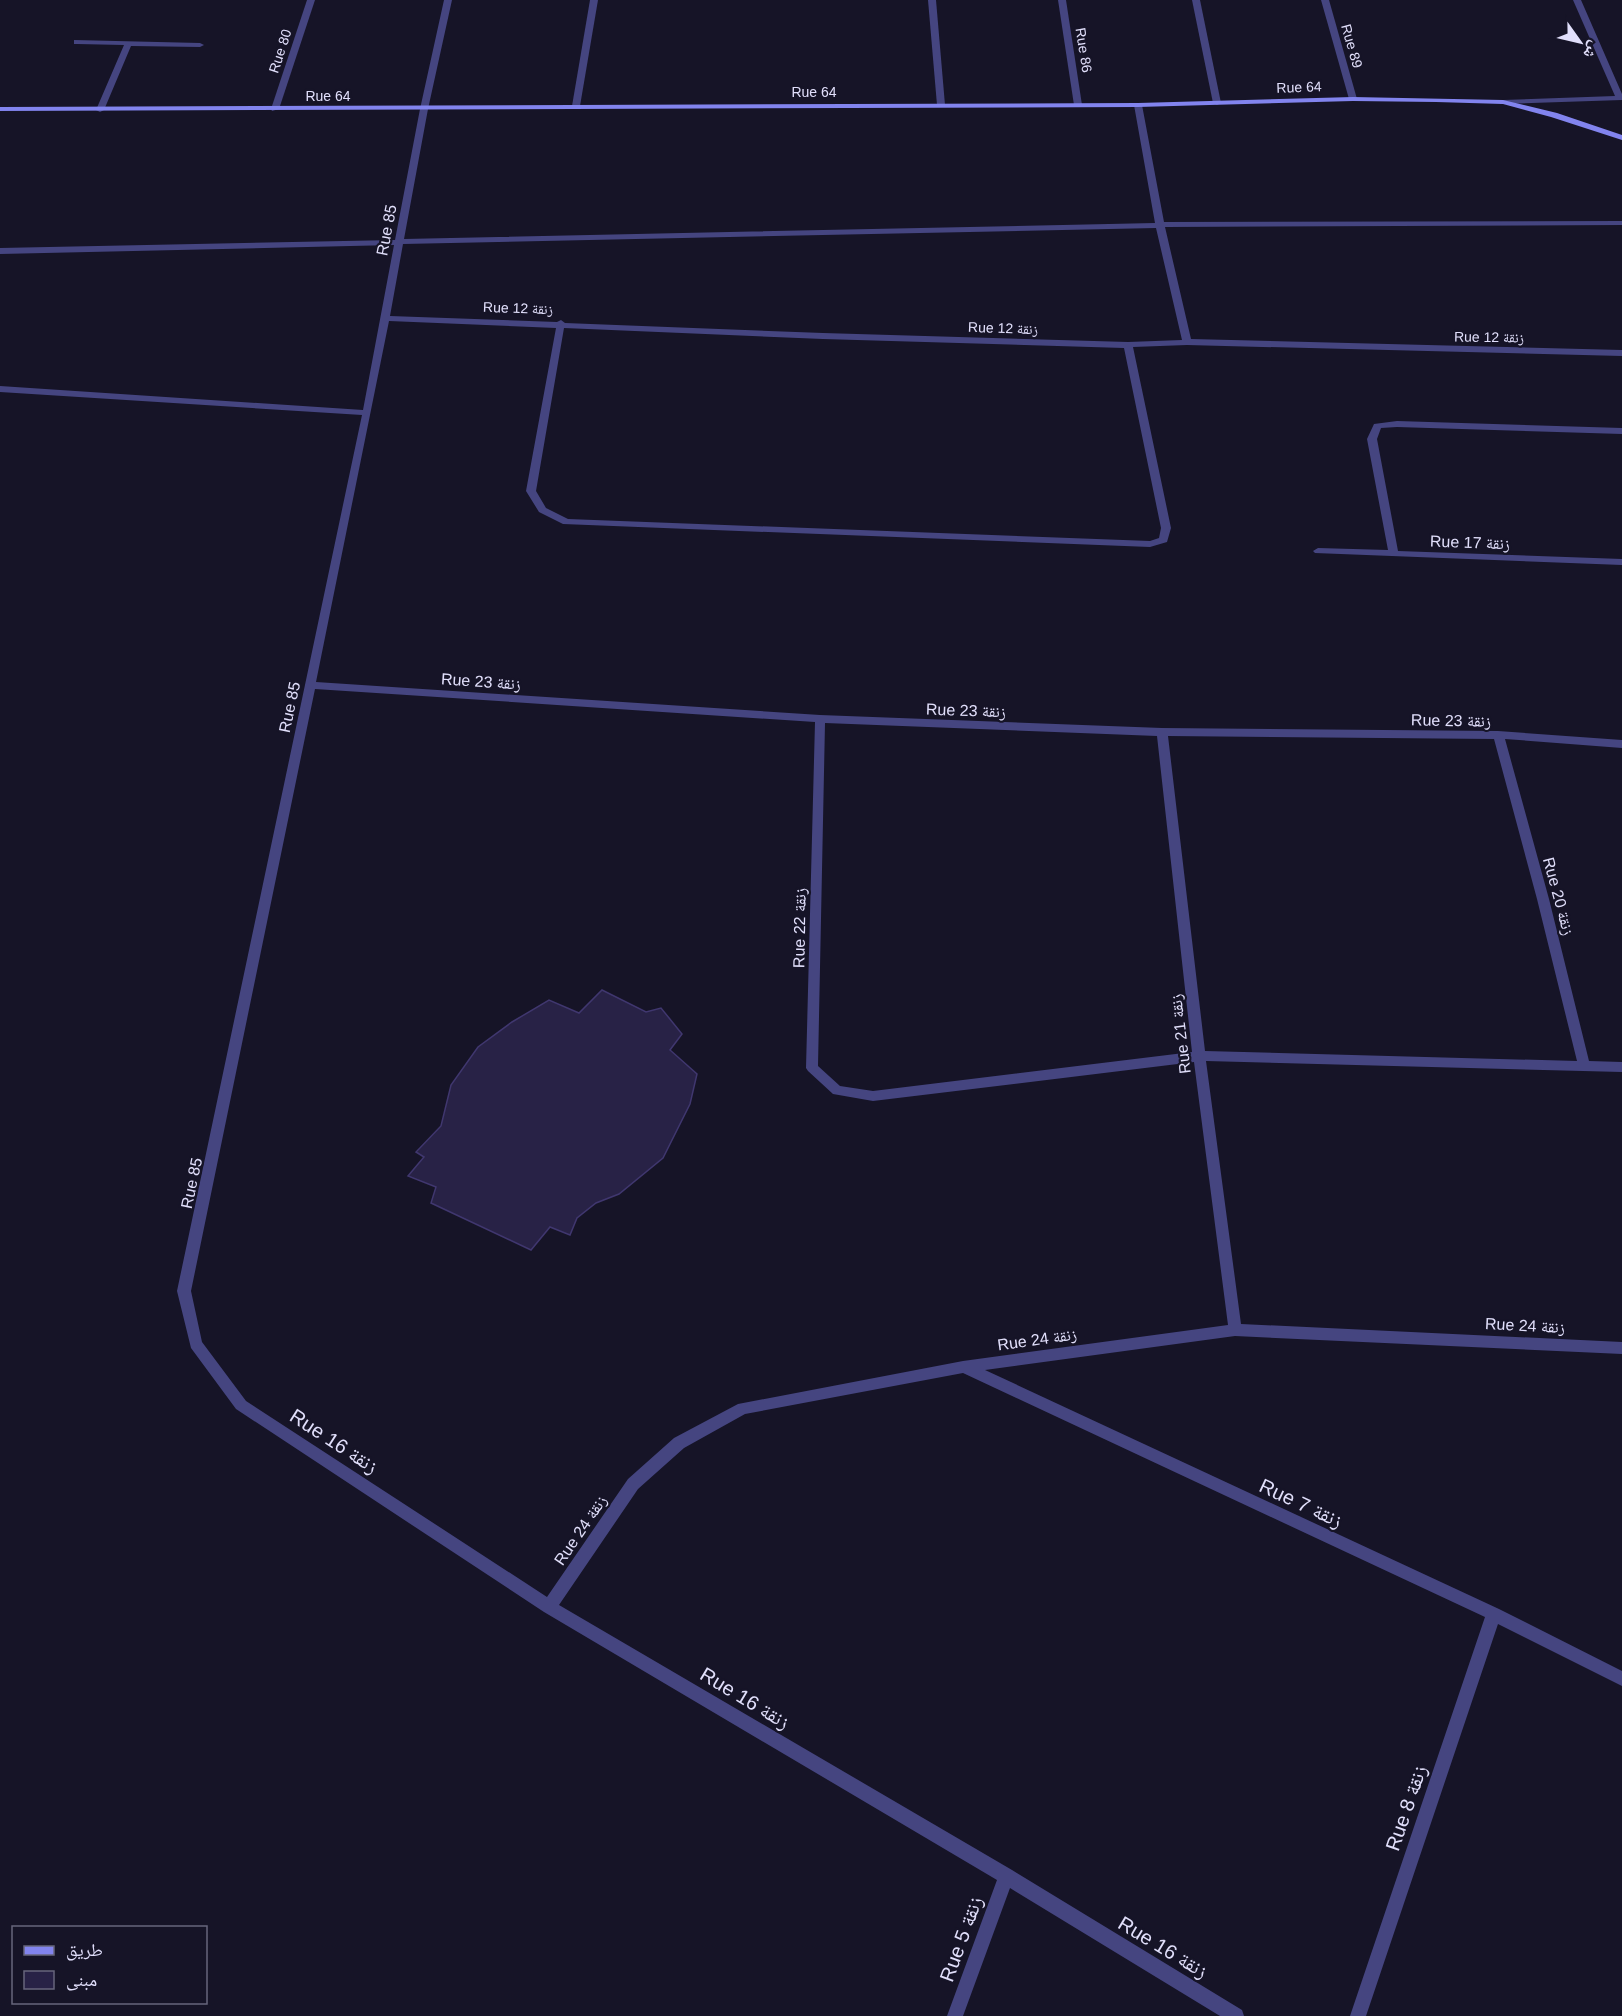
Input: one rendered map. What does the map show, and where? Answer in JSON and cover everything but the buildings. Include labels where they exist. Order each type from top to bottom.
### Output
[{"type":"street","name":"Rue 80","points":[[275,110],[311,0]]},
{"type":"street","name":"Rue 85","points":[[241,1405],[196,1344],[184,1291],[367,412],[424,109],[448,0]]},
{"type":"street","points":[[576,106],[594,0]]},
{"type":"street","points":[[932,0],[941,105]]},
{"type":"street","name":"Rue 86","points":[[1062,0],[1078,105]]},
{"type":"street","points":[[1196,0],[1217,103]]},
{"type":"street","name":"Rue 89","points":[[1325,0],[1353,99]]},
{"type":"street","points":[[1503,102],[1621,98],[1577,0]]},
{"type":"street","points":[[77,42],[200,45]]},
{"type":"street","points":[[100,110],[128,44]]},
{"type":"street","name":"Rue 64","points":[[0,109],[275,110],[576,106],[1138,105],[1353,99],[1503,102],[1554,115],[1622,138]]},
{"type":"street","points":[[1138,105],[1160,225],[1187,342]]},
{"type":"street","points":[[0,251],[1160,225],[1622,223]]},
{"type":"street","name":"Rue 12 زنقة","points":[[384,318],[561,323],[823,336],[1128,345],[1187,342],[1622,354]]},
{"type":"street","points":[[561,323],[531,491],[542,510],[566,522],[1150,544],[1164,540],[1166,528],[1128,345]]},
{"type":"street","points":[[0,389],[367,412]]},
{"type":"street","points":[[1394,554],[1372,439],[1377,426],[1397,424],[1622,431]]},
{"type":"street","name":"Rue 17 زنقة","points":[[1318,551],[1622,562]]},
{"type":"street","name":"Rue 23 زنقة","points":[[309,685],[820,719],[1162,732],[1498,735],[1622,744]]},
{"type":"street","name":"Rue 22 زنقة","points":[[820,719],[812,1068],[837,1090],[873,1096],[1199,1056],[1622,1067]]},
{"type":"street","name":"Rue 21 زنقة","points":[[1162,732],[1199,1056],[1235,1330]]},
{"type":"street","name":"Rue 20 زنقة","points":[[1498,735],[1544,899],[1584,1066]]},
{"type":"street","name":"Rue 24 زنقة","points":[[549,1607],[633,1484],[679,1443],[743,1408],[963,1366],[1235,1330],[1622,1348]]},
{"type":"street","name":"Rue 7 زنقة","points":[[963,1366],[1494,1614],[1622,1679]]},
{"type":"street","name":"Rue 16 زنقة","points":[[241,1405],[549,1607],[1006,1876],[1236,2016]]},
{"type":"street","name":"Rue 8 زنقة","points":[[1358,2016],[1494,1614]]},
{"type":"street","name":"Rue 5 زنقة","points":[[955,2016],[1006,1876]]}]
